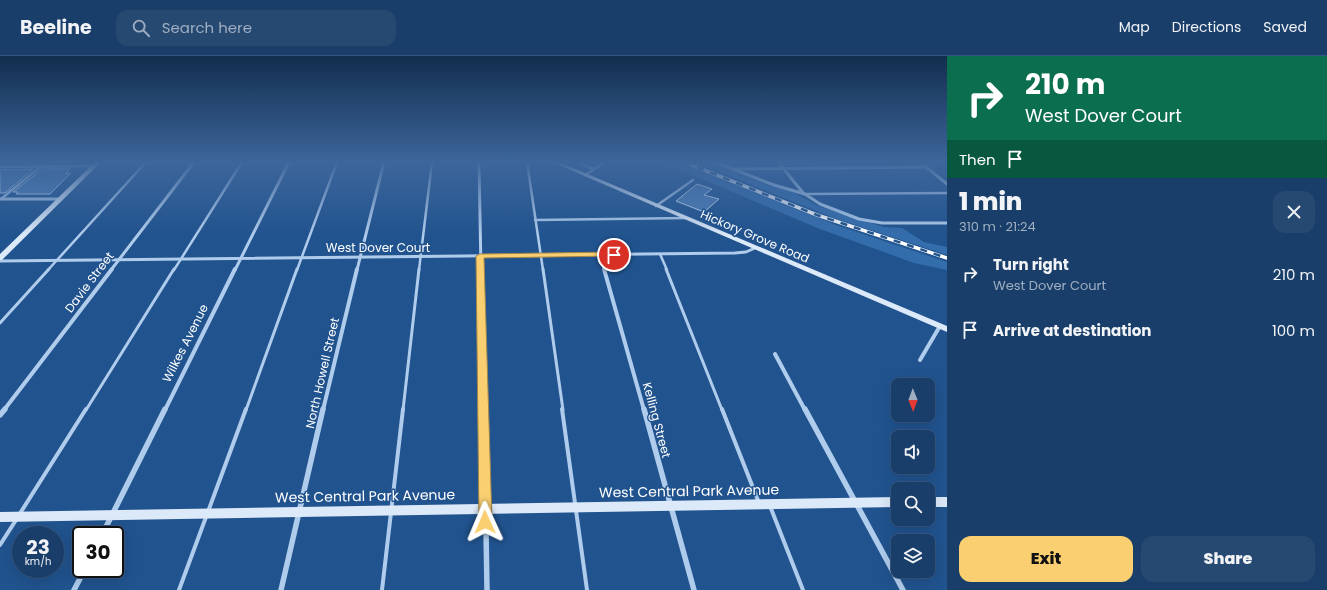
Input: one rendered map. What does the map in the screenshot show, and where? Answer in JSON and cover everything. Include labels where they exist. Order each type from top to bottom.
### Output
[{"type":"main road","points":[[0,260],[73,187]]},
{"type":"main road","name":"Hickory Grove Road","points":[[612,187],[947,329]]},
{"type":"main road","name":"West Central Park Avenue","points":[[0,517],[891,502]]},
{"type":"main road","points":[[935,502],[947,502]]},
{"type":"street","name":"Davie Street","points":[[0,415],[175,187]]},
{"type":"street","name":"Wilkes Avenue","points":[[106,526],[276,187]]},
{"type":"street","name":"North Howell Street","points":[[282,590],[378,187]]},
{"type":"street","points":[[479,187],[487,590]]},
{"type":"street","points":[[778,187],[805,194]]},
{"type":"street","points":[[799,187],[805,194],[820,204],[858,219],[882,223],[947,223]]},
{"type":"street","points":[[0,200],[61,199]]},
{"type":"street","name":"West Dover Court","points":[[0,260],[735,253],[746,252],[755,248]]},
{"type":"street","name":"Kelling Street","points":[[600,255],[617,311],[694,590]]},
{"type":"street","points":[[920,360],[940,326]]},
{"type":"street","points":[[775,354],[903,590]]},
{"type":"street","points":[[74,590],[80,578]]},
{"type":"lane","points":[[0,200],[15,187]]},
{"type":"lane","points":[[0,323],[123,187]]},
{"type":"lane","points":[[0,545],[226,187]]},
{"type":"lane","points":[[179,590],[327,187]]},
{"type":"lane","points":[[382,590],[429,187]]},
{"type":"lane","points":[[530,187],[558,369],[587,590]]},
{"type":"lane","points":[[656,206],[683,187]]},
{"type":"lane","points":[[805,194],[947,193]]},
{"type":"lane","points":[[535,220],[686,218]]},
{"type":"lane","points":[[660,254],[764,505],[804,590]]},
{"type":"shaded area","points":[[721,187],[740,187],[836,225],[947,262],[947,270],[914,263],[820,229]]},
{"type":"shaded area","points":[[757,187],[774,187],[793,192],[818,206],[884,227],[902,228],[924,242],[947,247],[947,255],[834,218]]},
{"type":"building","points":[[0,187],[12,187],[5,193],[0,193]]},
{"type":"building","points":[[19,187],[57,187],[50,194],[16,194],[18,192],[13,192]]},
{"type":"building","points":[[693,187],[706,187],[712,189],[704,195],[719,199],[704,212],[676,201]]},
{"type":"railway","points":[[747,187],[817,215],[947,258]]},
{"type":"route","points":[[485,522],[480,256],[614,255]]}]
